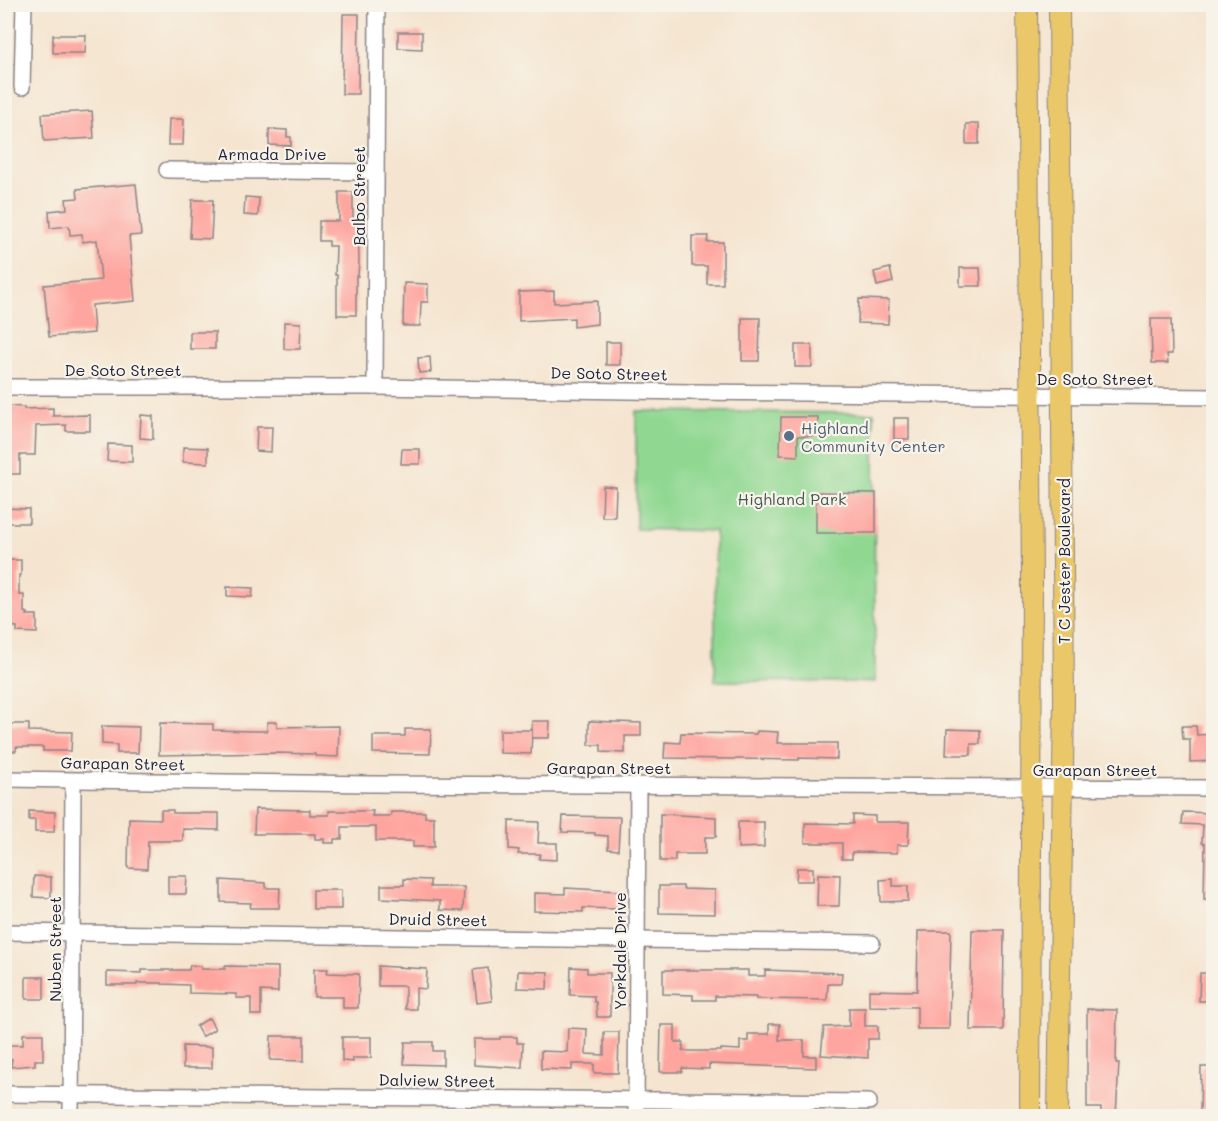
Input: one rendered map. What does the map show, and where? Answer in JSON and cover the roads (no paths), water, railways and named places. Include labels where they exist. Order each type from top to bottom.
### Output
[{"type":"main road","points":[[1027,8],[1059,9]]},
{"type":"main road","name":"T C Jester Boulevard","points":[[1027,8],[1032,579],[1030,1116]]},
{"type":"main road","name":"T C Jester Boulevard","points":[[1058,1116],[1063,788],[1059,9]]},
{"type":"main road","points":[[1029,206],[1060,205]]},
{"type":"main road","points":[[1032,579],[1063,581]]},
{"type":"street","points":[[22,87],[24,4]]},
{"type":"street","name":"Balbo Street","points":[[375,387],[377,4]]},
{"type":"street","name":"Armada Drive","points":[[167,170],[375,172]]},
{"type":"street","name":"De Soto Street","points":[[4,387],[375,387],[1214,397]]},
{"type":"street","name":"Garapan Street","points":[[4,779],[638,786],[1214,788]]},
{"type":"street","name":"Nuben Street","points":[[71,1116],[73,781]]},
{"type":"street","name":"Yorkdale Drive","points":[[636,1116],[638,786]]},
{"type":"street","name":"Druid Street","points":[[4,932],[872,943]]},
{"type":"street","name":"Dalview Street","points":[[4,1094],[869,1102]]},
{"type":"place","name":"Highland Community Center","points":[[789,436]]},
{"type":"park label","name":"Highland Park","points":[[792,498]]}]
